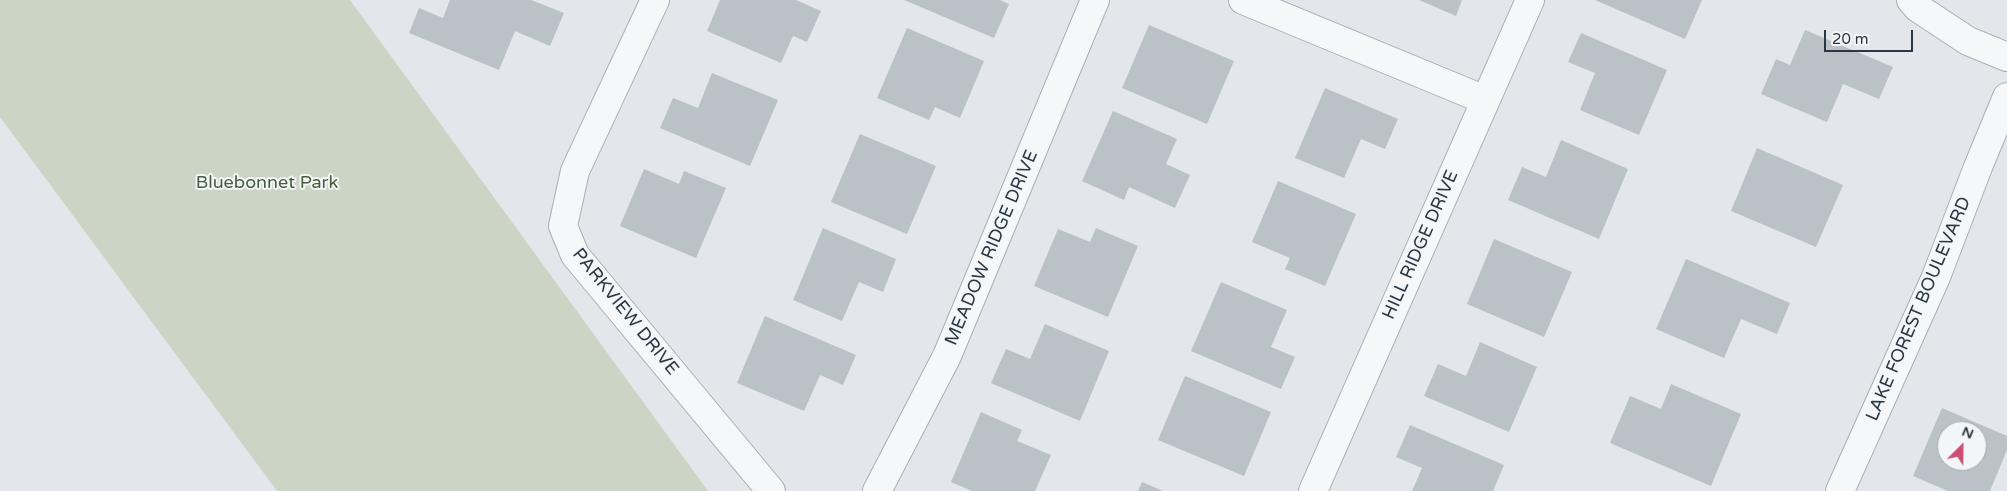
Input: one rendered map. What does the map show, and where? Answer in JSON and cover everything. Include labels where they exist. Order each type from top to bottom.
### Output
[{"type":"street","name":"PARKVIEW DRIVE","points":[[655,0],[575,171],[564,226],[575,255],[772,491]]},
{"type":"street","name":"MEADOW RIDGE DRIVE","points":[[877,491],[947,356],[1095,0]]},
{"type":"street","points":[[1243,0],[1485,100]]},
{"type":"street","name":"HILL RIDGE DRIVE","points":[[1313,491],[1530,0]]},
{"type":"street","points":[[1910,0],[1918,8],[1968,41],[2007,57]]},
{"type":"street","name":"LAKE FOREST BOULEVARD","points":[[1840,491],[1936,277],[1978,166],[2007,97]]},
{"type":"green space","name":"Bluebonnet Park","points":[[0,0],[350,0],[708,491],[277,491],[0,117]]},
{"type":"building","points":[[450,0],[531,0],[564,13],[550,46],[515,31],[499,70],[409,33],[419,8],[443,18]]},
{"type":"building","points":[[720,0],[796,0],[821,11],[807,42],[793,36],[781,63],[707,31]]},
{"type":"building","points":[[904,0],[1000,0],[1009,4],[994,38]]},
{"type":"building","points":[[1419,0],[1462,0],[1456,16]]},
{"type":"building","points":[[1595,0],[1702,0],[1685,39]]},
{"type":"building","points":[[1149,25],[1234,61],[1207,124],[1122,88]]},
{"type":"building","points":[[907,28],[984,61],[960,118],[935,107],[929,120],[877,98]]},
{"type":"building","points":[[1805,30],[1893,67],[1879,99],[1843,84],[1827,122],[1761,94],[1776,59],[1790,65]]},
{"type":"building","points":[[1581,33],[1667,70],[1639,135],[1580,110],[1595,73],[1568,62]]},
{"type":"building","points":[[712,73],[778,100],[750,166],[660,128],[673,98],[698,108]]},
{"type":"building","points":[[1325,88],[1398,119],[1385,149],[1361,139],[1344,178],[1295,158]]},
{"type":"building","points":[[1113,111],[1177,139],[1166,164],[1190,175],[1175,208],[1129,187],[1124,200],[1082,181]]},
{"type":"building","points":[[860,134],[936,166],[907,234],[831,202]]},
{"type":"building","points":[[1561,140],[1628,169],[1599,239],[1508,200],[1522,167],[1546,177]]},
{"type":"building","points":[[1757,148],[1843,185],[1816,247],[1731,211]]},
{"type":"building","points":[[644,169],[679,184],[684,171],[726,188],[696,258],[620,226]]},
{"type":"building","points":[[1278,181],[1356,214],[1325,286],[1285,269],[1290,258],[1252,242]]},
{"type":"building","points":[[823,228],[896,259],[883,292],[859,282],[842,321],[793,300]]},
{"type":"building","points":[[1096,228],[1138,246],[1108,317],[1034,286],[1058,229],[1090,242]]},
{"type":"building","points":[[1494,239],[1572,272],[1544,337],[1467,304]]},
{"type":"building","points":[[1686,259],[1790,303],[1777,334],[1741,319],[1724,358],[1656,329]]},
{"type":"building","points":[[1221,282],[1287,310],[1271,347],[1295,357],[1281,389],[1191,351]]},
{"type":"building","points":[[765,316],[856,355],[843,385],[820,375],[804,411],[737,383]]},
{"type":"building","points":[[1045,324],[1109,351],[1080,421],[991,383],[1006,349],[1030,359]]},
{"type":"building","points":[[1480,342],[1537,367],[1509,432],[1424,396],[1438,364],[1466,376]]},
{"type":"building","points":[[1185,376],[1271,412],[1244,476],[1158,440]]},
{"type":"building","points":[[1671,384],[1741,414],[1711,486],[1610,443],[1630,396],[1661,409]]},
{"type":"building","points":[[1942,408],[1972,421],[1937,421],[1937,471],[1987,471],[1987,427],[2007,436],[2007,450],[1990,491],[1948,491],[1913,476]]},
{"type":"building","points":[[981,412],[1022,430],[1017,441],[1051,455],[1035,491],[972,491],[951,482]]},
{"type":"building","points":[[1410,425],[1504,465],[1493,491],[1412,491],[1422,468],[1396,457]]},
{"type":"building","points":[[1142,482],[1163,491],[1138,491]]}]
